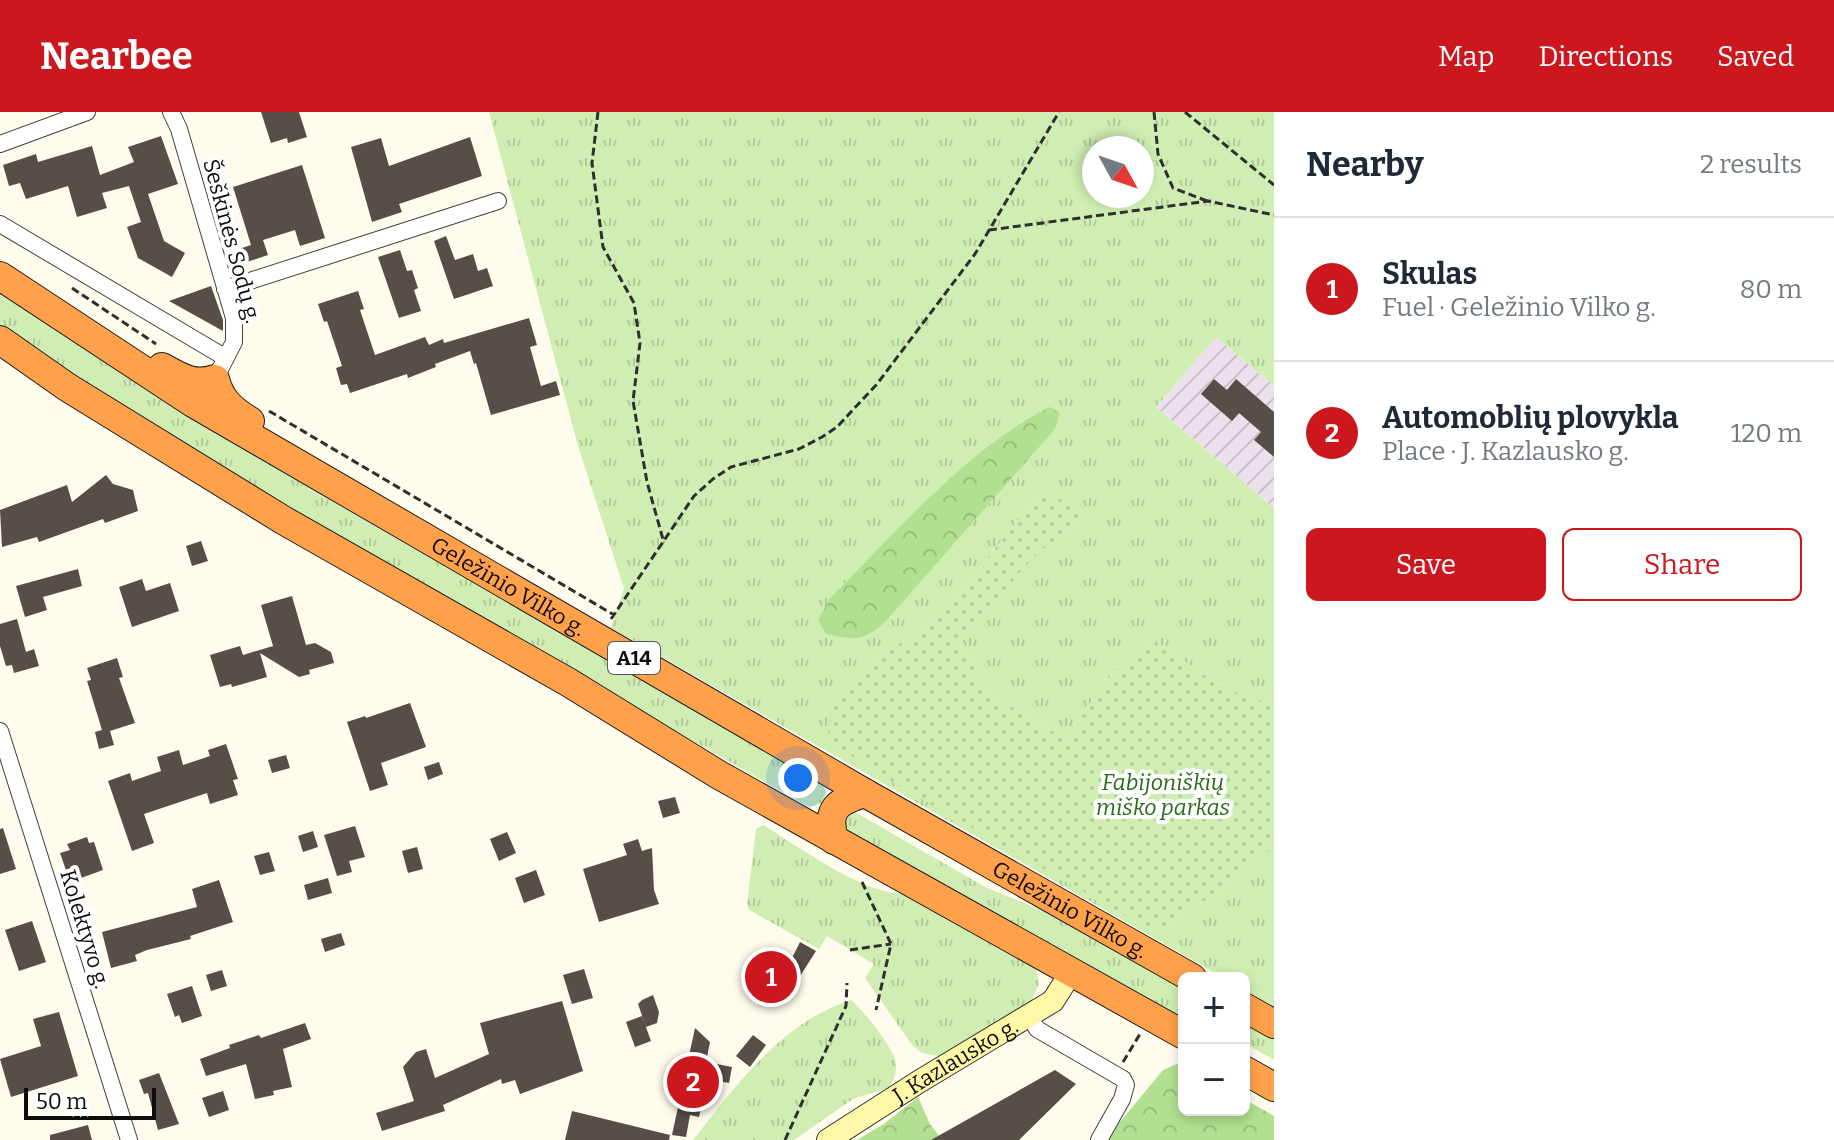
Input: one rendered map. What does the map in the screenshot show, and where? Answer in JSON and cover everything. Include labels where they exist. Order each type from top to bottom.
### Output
[{"type":"highway","name":"Geležinio Vilko g.","points":[[0,276],[193,403],[320,477],[606,626],[865,793],[1181,972]]},
{"type":"highway","points":[[83,330],[127,344],[189,382],[202,383],[220,368]]},
{"type":"highway","name":"A14","points":[[0,340],[106,411],[283,520],[568,682],[719,775],[1178,1032]]},
{"type":"highway","points":[[220,368],[224,401],[235,412],[286,443],[320,477]]},
{"type":"highway","points":[[834,840],[829,821],[833,810],[844,799],[865,793]]},
{"type":"highway","points":[[1250,1010],[1274,1024]]},
{"type":"highway","points":[[1250,1073],[1274,1087]]},
{"type":"street","points":[[0,144],[87,112]]},
{"type":"street","name":"Šeškinės Sodų g.","points":[[171,112],[179,129],[236,336],[220,368]]},
{"type":"street","points":[[225,289],[498,201]]},
{"type":"street","points":[[0,224],[220,368]]},
{"type":"street","name":"Kolektyvo g.","points":[[0,731],[129,1140]]},
{"type":"street","name":"J. Kazlausko g.","points":[[828,1140],[1053,1001],[1072,971]]},
{"type":"street","points":[[1029,1016],[1037,1029],[1117,1074],[1126,1085],[1122,1099],[1099,1140]]},
{"type":"path","points":[[598,112],[592,163],[603,247],[634,303],[640,343],[633,401],[647,482],[664,543]]},
{"type":"path","points":[[270,411],[606,626],[694,496],[731,467],[799,449],[837,427],[877,384],[975,254],[1059,112]]},
{"type":"path","points":[[1154,112],[1158,154],[1173,188],[1208,201],[1274,215]]},
{"type":"path","points":[[1185,112],[1274,185]]},
{"type":"path","points":[[989,230],[1208,201]]},
{"type":"path","points":[[69,287],[160,347]]},
{"type":"path","points":[[862,881],[891,944],[876,1010]]},
{"type":"path","points":[[850,950],[891,944]]},
{"type":"path","points":[[785,1140],[846,1006],[847,983]]},
{"type":"path","points":[[1117,1074],[1142,1031]]},
{"type":"shaded area","points":[[1216,337],[1274,386],[1274,508],[1156,407]]},
{"type":"green space","points":[[489,112],[1274,112],[1274,386],[1216,337],[1156,407],[1274,508],[1274,699],[1253,701],[1199,672],[1152,638],[1104,680],[1068,740],[989,694],[958,640],[1040,551],[1080,522],[1039,493],[945,612],[874,661],[1168,926],[1239,876],[1274,846],[1274,1007],[1250,993],[1250,972],[1213,972],[611,628],[624,588],[578,446]],"holes":[[[1028,418],[830,598],[964,466]]]},
{"type":"green space","points":[[0,290],[99,357],[301,483],[820,778],[826,793],[823,802],[807,806],[357,549],[48,359],[0,326]]},
{"type":"green space","points":[[1050,407],[1060,413],[1055,429],[885,622],[858,638],[826,634],[818,620],[830,598],[961,468],[1020,424]]},
{"type":"green space","name":"Fabijoniškių miško parkas","points":[[1039,493],[1078,505],[1080,522],[1040,551],[958,640],[989,694],[1068,740],[1104,680],[1152,638],[1199,672],[1253,701],[1274,699],[1274,846],[1239,876],[1168,926],[1145,927],[866,767],[827,737],[836,698],[874,661],[945,612]]},
{"type":"green space","points":[[848,811],[855,812],[987,888],[1054,915],[1178,984],[1178,1016],[1166,1012],[842,824]]},
{"type":"green space","points":[[763,825],[852,879],[889,892],[907,894],[1036,967],[1039,984],[1031,1002],[943,1057],[922,1053],[912,1045],[865,978],[874,964],[827,936],[819,949],[749,910],[747,904],[756,829]]},
{"type":"green space","points":[[851,1000],[894,1056],[896,1073],[889,1088],[853,1099],[794,1140],[693,1140],[744,1077],[782,1039],[826,1010]]},
{"type":"green space","points":[[1250,1026],[1274,1040],[1274,1060],[1250,1046]]},
{"type":"green space","points":[[1178,1063],[1178,1116],[1250,1116],[1250,1102],[1274,1116],[1274,1140],[1105,1140],[1163,1070]]},
{"type":"green space","points":[[918,1097],[930,1124],[942,1140],[857,1140],[885,1123]]},
{"type":"building","points":[[261,112],[299,112],[307,137],[288,143],[287,138],[271,143]]},
{"type":"building","points":[[161,136],[178,184],[148,194],[164,241],[185,253],[172,277],[138,258],[127,227],[141,222],[129,186],[102,193],[107,208],[77,217],[68,186],[26,199],[20,183],[9,186],[3,165],[36,154],[38,162],[92,146],[100,175],[134,162],[128,147]]},
{"type":"building","points":[[470,137],[482,176],[399,204],[402,212],[372,222],[351,147],[381,138],[389,166]]},
{"type":"building","points":[[302,165],[325,238],[300,246],[295,230],[263,240],[268,255],[244,263],[239,249],[251,245],[233,187]]},
{"type":"building","points":[[446,236],[455,260],[473,254],[478,271],[487,268],[493,286],[454,299],[434,241]]},
{"type":"building","points":[[400,250],[407,271],[412,270],[421,311],[399,318],[378,257]]},
{"type":"building","points":[[211,286],[223,320],[223,331],[169,301]]},
{"type":"building","points":[[358,291],[364,309],[360,310],[375,355],[425,337],[429,345],[443,339],[444,343],[529,318],[537,345],[530,347],[541,386],[556,381],[560,395],[491,415],[470,351],[408,378],[407,374],[350,393],[347,384],[341,385],[336,368],[342,366],[318,304]]},
{"type":"building","points":[[1214,379],[1227,390],[1236,379],[1274,412],[1274,457],[1254,440],[1261,432],[1239,413],[1232,421],[1201,394]]},
{"type":"building","points":[[106,475],[113,484],[133,490],[138,511],[105,523],[103,519],[39,542],[37,537],[2,547],[0,510],[67,485],[72,502]]},
{"type":"building","points":[[201,541],[208,561],[192,566],[186,546]]},
{"type":"building","points":[[78,569],[82,586],[43,597],[47,610],[25,617],[16,586]]},
{"type":"building","points":[[142,579],[146,591],[170,583],[179,611],[132,627],[119,587]]},
{"type":"building","points":[[292,596],[306,645],[315,643],[331,652],[334,663],[309,670],[310,674],[299,677],[260,653],[267,677],[232,687],[231,684],[220,687],[210,655],[240,646],[243,655],[273,646],[261,605]]},
{"type":"building","points":[[17,619],[26,652],[34,649],[39,666],[14,673],[12,665],[6,666],[0,646],[0,624]]},
{"type":"building","points":[[117,658],[123,677],[119,678],[135,723],[110,731],[114,745],[99,749],[95,732],[102,730],[87,681],[91,680],[87,668]]},
{"type":"building","points":[[410,703],[426,747],[381,763],[388,785],[370,791],[347,722]]},
{"type":"building","points":[[226,744],[238,779],[233,780],[238,795],[210,804],[207,793],[144,814],[154,843],[132,851],[108,781],[130,773],[132,781],[161,771],[157,757],[179,750],[183,765],[210,756],[208,750]]},
{"type":"building","points":[[286,755],[290,768],[272,773],[268,760]]},
{"type":"building","points":[[439,762],[443,774],[428,780],[424,767]]},
{"type":"building","points":[[675,797],[680,813],[663,818],[658,801]]},
{"type":"building","points":[[355,826],[365,857],[349,861],[352,872],[337,876],[324,835]]},
{"type":"building","points":[[3,828],[16,869],[0,874],[0,829]]},
{"type":"building","points":[[313,831],[318,847],[303,852],[298,836]]},
{"type":"building","points":[[507,832],[516,853],[499,861],[490,839]]},
{"type":"building","points":[[87,837],[89,843],[94,842],[103,870],[70,882],[60,853],[70,850],[67,844]]},
{"type":"building","points":[[638,839],[642,851],[652,848],[654,890],[659,904],[599,922],[583,869],[627,855],[623,844]]},
{"type":"building","points":[[417,847],[423,869],[408,873],[402,851]]},
{"type":"building","points":[[269,852],[275,871],[260,875],[254,856]]},
{"type":"building","points":[[536,870],[545,895],[524,903],[515,878]]},
{"type":"building","points":[[328,878],[332,893],[308,900],[304,885]]},
{"type":"building","points":[[219,880],[233,922],[190,936],[191,939],[147,950],[135,955],[137,961],[111,968],[102,932],[197,907],[192,889]]},
{"type":"building","points":[[32,921],[46,962],[19,971],[5,930]]},
{"type":"building","points":[[341,933],[345,945],[325,952],[321,939]]},
{"type":"building","points":[[800,942],[816,951],[790,992],[785,989],[778,1001],[741,980],[749,966],[759,972],[768,955],[788,966]]},
{"type":"building","points":[[584,969],[593,998],[572,1004],[563,975]]},
{"type":"building","points":[[222,970],[227,986],[211,991],[206,975]]},
{"type":"building","points":[[192,986],[202,1016],[182,1023],[179,1015],[175,1017],[167,994]]},
{"type":"building","points":[[653,995],[659,1012],[657,1023],[646,1027],[638,1004]]},
{"type":"building","points":[[562,1001],[583,1071],[520,1094],[515,1080],[502,1084],[501,1079],[443,1105],[445,1111],[382,1131],[376,1113],[414,1101],[403,1067],[416,1052],[426,1049],[435,1078],[489,1054],[480,1023]]},
{"type":"building","points":[[59,1012],[78,1076],[11,1097],[0,1059],[41,1046],[33,1019]]},
{"type":"building","points":[[642,1016],[651,1041],[635,1047],[626,1022]]},
{"type":"building","points":[[305,1023],[311,1039],[283,1049],[292,1087],[255,1099],[246,1064],[206,1076],[200,1059],[230,1048],[229,1045]]},
{"type":"building","points":[[695,1028],[710,1042],[706,1062],[732,1067],[729,1083],[707,1079],[699,1117],[690,1115],[686,1137],[672,1135]]},
{"type":"building","points":[[753,1035],[766,1045],[750,1067],[736,1056]]},
{"type":"building","points":[[1055,1070],[1076,1084],[1019,1140],[931,1140]]},
{"type":"building","points":[[159,1073],[179,1124],[158,1130],[148,1093],[144,1094],[139,1080]]},
{"type":"building","points":[[223,1091],[229,1110],[209,1117],[202,1098]]},
{"type":"building","points":[[572,1111],[670,1135],[669,1140],[565,1140]]},
{"type":"building","points":[[88,1125],[92,1140],[50,1140],[50,1135]]},
{"type":"place","name":"Skulas","points":[[771,977]]},
{"type":"place","name":"Automoblių plovykla","points":[[693,1082]]}]
